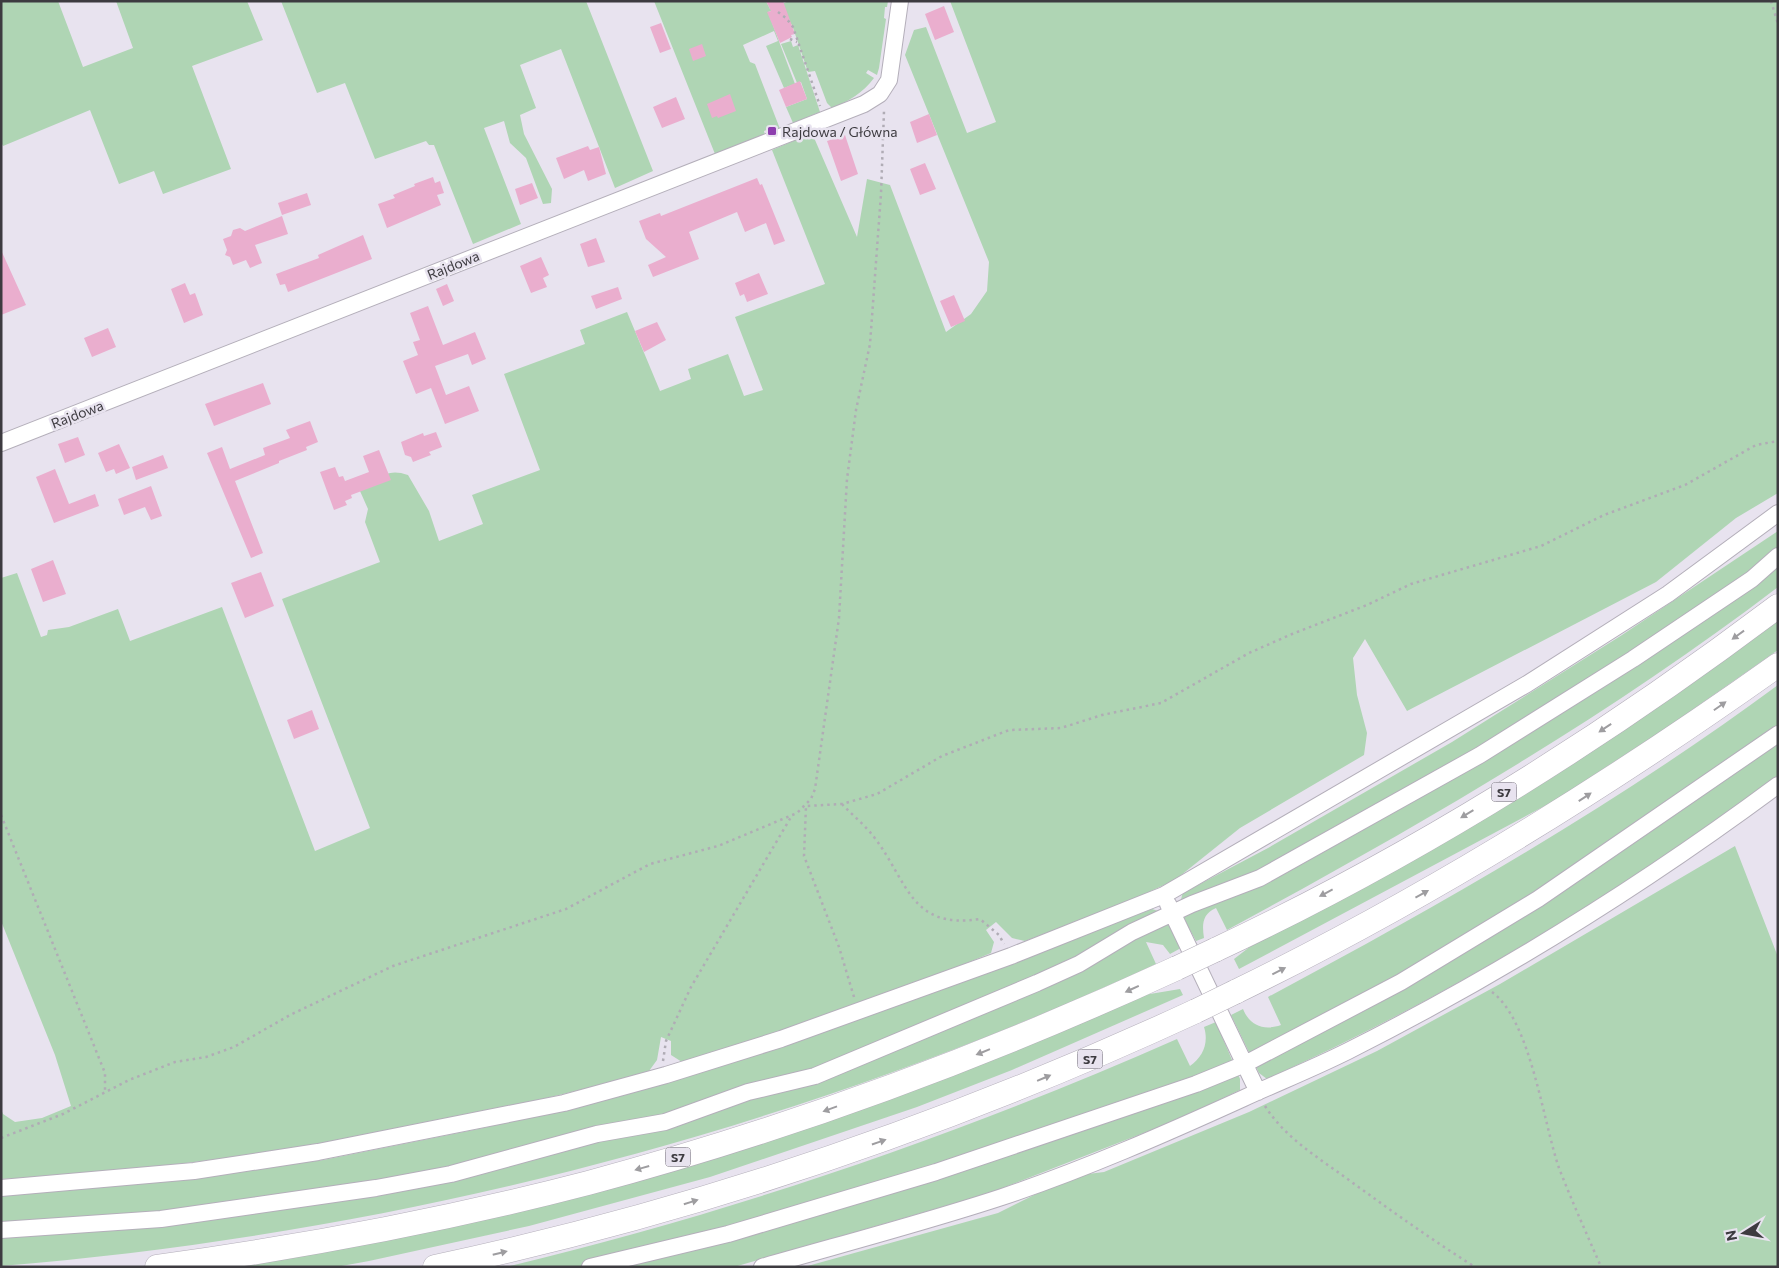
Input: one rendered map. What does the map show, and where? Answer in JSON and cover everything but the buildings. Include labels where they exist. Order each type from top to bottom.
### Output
[{"type":"highway","name":"S7","points":[[157,1267],[282,1248],[391,1228],[515,1201],[646,1167],[767,1130],[905,1082],[1012,1040],[1177,968],[1379,865],[1495,797],[1611,724],[1778,606]]},
{"type":"highway","name":"S7","points":[[435,1267],[574,1234],[676,1207],[787,1173],[887,1139],[1000,1096],[1196,1011],[1396,909],[1535,828],[1633,766],[1778,665]]},
{"type":"street","name":"Rajdowa","points":[[1,443],[864,104],[877,96],[885,88],[892,71],[900,1]]},
{"type":"street","points":[[1,1188],[194,1171],[318,1152],[564,1103],[666,1075],[781,1039],[1011,956],[1164,895],[1527,684],[1668,594],[1778,513]]},
{"type":"street","points":[[1,1230],[161,1219],[376,1188],[451,1174],[597,1134],[665,1122],[748,1092],[815,1076],[1071,968],[1132,932],[1173,913],[1260,878],[1480,755],[1641,654],[1752,579],[1778,556]]},
{"type":"street","points":[[590,1267],[728,1234],[926,1175],[1196,1084],[1245,1064],[1401,982],[1475,938],[1611,851],[1778,734]]},
{"type":"street","points":[[762,1267],[1003,1196],[1155,1139],[1345,1052],[1477,981],[1631,889],[1705,839],[1778,785]]},
{"type":"street","points":[[1164,895],[1258,1092]]},
{"type":"path","points":[[1771,1],[1778,24]]},
{"type":"path","points":[[778,12],[792,24],[825,119]]},
{"type":"path","points":[[790,39],[799,42]]},
{"type":"path","points":[[858,1012],[839,948],[804,856],[806,806],[815,789],[838,618],[848,470],[856,410],[870,344],[885,117],[883,105],[877,96]]},
{"type":"path","points":[[1,1138],[63,1114],[105,1091],[175,1062],[206,1057],[234,1047],[290,1015],[393,966],[566,909],[650,864],[704,851],[792,816],[806,806],[842,804],[877,794],[937,758],[1009,730],[1061,728],[1102,715],[1161,703],[1249,653],[1292,634],[1367,605],[1411,584],[1541,546],[1604,515],[1686,485],[1756,446],[1778,441]]},
{"type":"path","points":[[842,804],[874,836],[911,899],[938,918],[960,922],[980,918],[999,936],[1011,956]]},
{"type":"path","points":[[1,815],[105,1073],[105,1091]]},
{"type":"path","points":[[666,1075],[662,1058],[666,1041],[691,987],[792,816]]},
{"type":"path","points":[[1477,981],[1496,995],[1509,1011],[1530,1060],[1559,1167],[1601,1267]]},
{"type":"path","points":[[1258,1092],[1279,1127],[1299,1144],[1413,1228],[1475,1267]]},
{"type":"green space","points":[[1,1],[58,1],[83,67],[133,48],[116,1],[247,1],[263,40],[192,66],[231,169],[163,194],[154,171],[119,184],[90,110],[3,146],[1,142]]},
{"type":"green space","points":[[281,1],[586,1],[653,171],[615,188],[561,49],[520,65],[536,108],[520,115],[524,134],[552,189],[551,203],[543,204],[526,158],[510,143],[504,121],[484,128],[521,224],[473,244],[434,145],[429,145],[426,141],[375,159],[345,83],[317,93]]},
{"type":"green space","points":[[654,1],[766,1],[770,9],[789,1],[888,1],[887,7],[885,7],[884,18],[886,19],[877,75],[868,70],[866,73],[874,78],[870,83],[855,96],[832,108],[827,103],[815,71],[808,72],[792,25],[776,9],[768,12],[795,84],[784,88],[766,46],[778,41],[774,31],[743,45],[750,62],[755,64],[780,129],[778,130],[777,126],[764,131],[765,135],[715,154]]},
{"type":"green space","points":[[950,1],[1778,1],[1778,493],[1736,518],[1656,582],[1407,711],[1365,639],[1353,658],[1357,695],[1367,733],[1364,755],[1240,828],[1175,880],[1118,906],[1025,941],[1012,938],[996,922],[986,930],[994,942],[991,953],[962,965],[771,1034],[682,1062],[671,1055],[671,1041],[661,1037],[657,1060],[649,1071],[579,1090],[404,1129],[290,1149],[175,1164],[1,1179],[1,1109],[3,1114],[15,1122],[42,1118],[71,1106],[55,1055],[1,921],[1,578],[17,573],[41,637],[47,635],[48,630],[69,627],[118,609],[130,641],[222,607],[315,851],[370,828],[282,599],[380,562],[365,522],[368,509],[360,491],[388,473],[394,472],[408,475],[429,511],[439,541],[483,524],[472,495],[540,470],[504,374],[585,344],[580,330],[627,312],[660,391],[691,379],[688,369],[728,354],[744,396],[763,390],[735,317],[825,284],[772,150],[812,133],[857,237],[867,179],[890,185],[946,332],[971,314],[987,291],[989,262],[905,55],[914,30],[926,27],[967,133],[996,122]]},
{"type":"green space","points":[[791,41],[793,47],[798,45],[820,112],[793,123],[786,107],[807,99],[801,82],[797,83],[781,44]]},
{"type":"green space","points":[[1778,531],[1778,587],[1646,682],[1439,811],[1227,930],[1216,908],[1211,910],[1204,920],[1204,938],[1196,941],[1182,911],[1181,899],[1183,893],[1268,848],[1452,742],[1622,635]]},
{"type":"green space","points":[[1778,617],[1778,650],[1669,726],[1554,801],[1239,969],[1234,959],[1260,939]]},
{"type":"green space","points":[[1778,685],[1778,775],[1766,784],[1586,907],[1461,981],[1333,1048],[1267,1079],[1259,1073],[1231,1015],[1243,1009],[1250,1020],[1258,1026],[1275,1027],[1281,1025],[1268,997],[1399,925],[1529,850],[1655,771]]},
{"type":"green space","points":[[1735,846],[1778,957],[1778,1267],[804,1267],[998,1213],[1052,1186],[1080,1175],[1104,1172],[1249,1112],[1377,1051],[1500,984]]},
{"type":"green space","points":[[1152,909],[1164,913],[1181,948],[1170,954],[1163,945],[1146,942],[1156,964],[1019,1024],[879,1077],[737,1124],[592,1165],[446,1200],[299,1228],[150,1250],[1,1266],[1,1195],[153,1182],[323,1160],[483,1128],[583,1105],[991,971]]},
{"type":"green space","points":[[1180,989],[1183,995],[1012,1070],[917,1107],[710,1177],[529,1226],[369,1261],[336,1267],[232,1267],[478,1219],[1144,995]]},
{"type":"green space","points":[[1216,1022],[1240,1079],[1240,1090],[1177,1120],[987,1194],[734,1267],[506,1267],[678,1221],[763,1196],[847,1168],[1013,1107],[1177,1039],[1190,1066],[1204,1049],[1206,1039],[1204,1027]]},
{"type":"place","name":"Rajdowa / Główna","points":[[772,131]]}]
